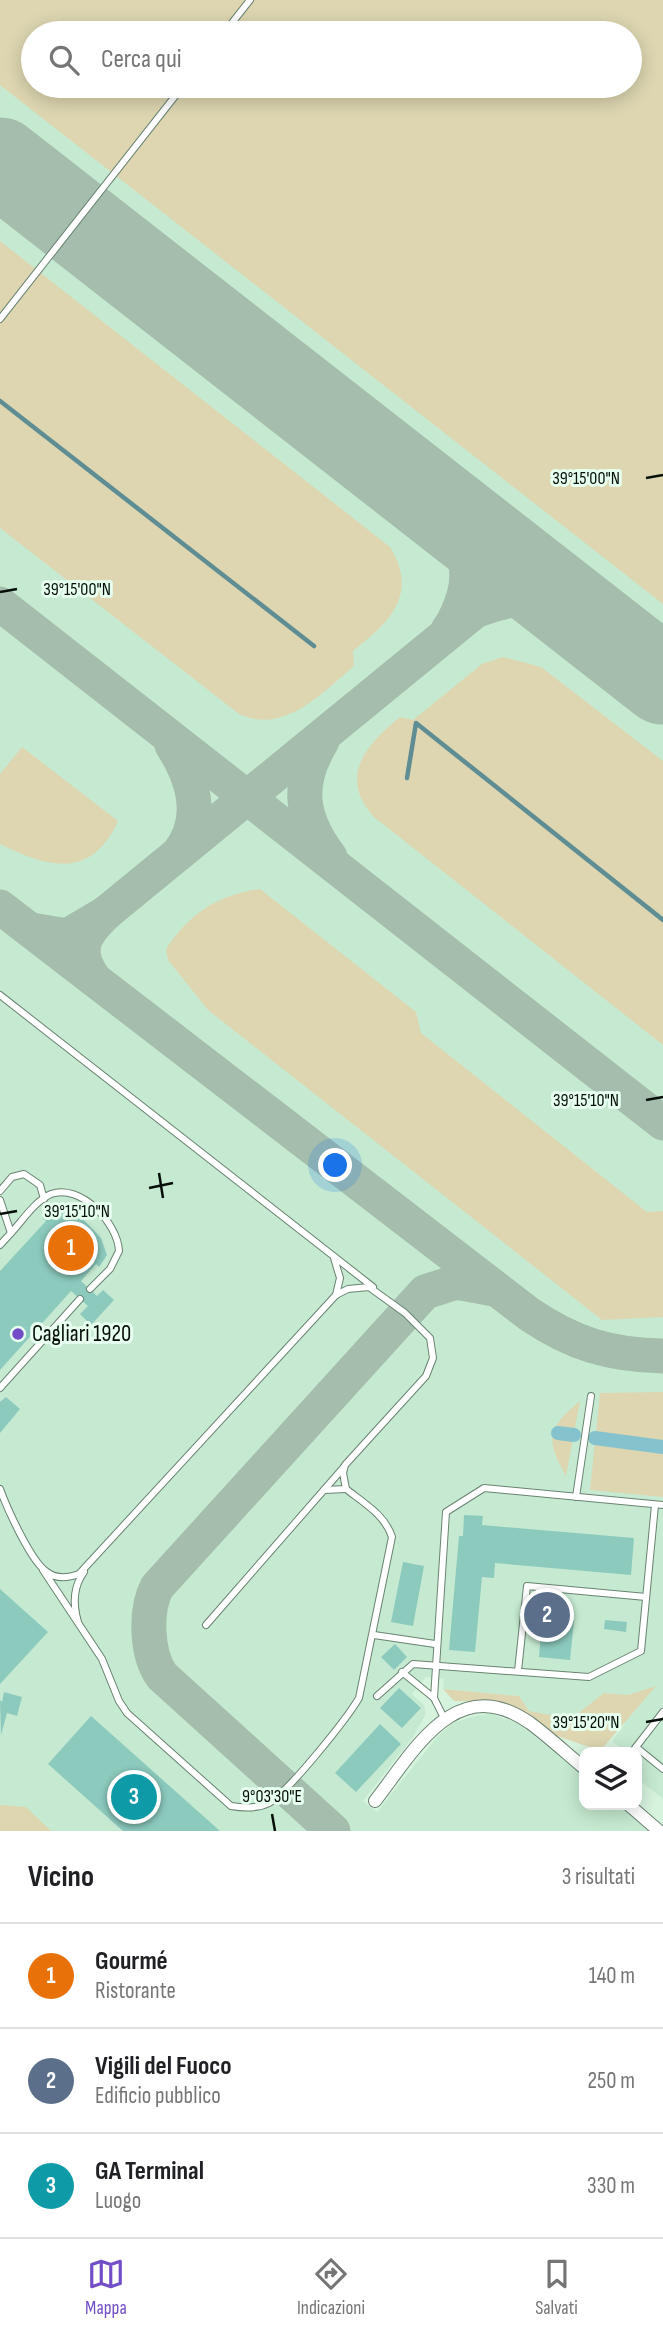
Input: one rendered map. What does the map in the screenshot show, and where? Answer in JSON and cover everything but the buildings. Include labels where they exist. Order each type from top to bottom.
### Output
[{"type":"street","points":[[375,1801],[444,1717],[465,1708],[500,1709],[528,1722],[579,1764]]},
{"type":"street","points":[[635,1810],[659,1831]]},
{"type":"lane","points":[[233,21],[250,0]]},
{"type":"lane","points":[[0,319],[174,98]]},
{"type":"lane","points":[[0,995],[377,1291],[430,1338],[433,1358],[426,1376],[206,1625]]},
{"type":"lane","points":[[0,1191],[12,1177],[24,1174],[40,1185],[44,1199]]},
{"type":"lane","points":[[0,1245],[44,1199],[64,1192],[78,1195],[110,1224],[116,1234],[119,1251],[115,1260],[90,1290]]},
{"type":"lane","points":[[0,1200],[11,1233]]},
{"type":"lane","points":[[333,1256],[340,1278],[336,1295]]},
{"type":"lane","points":[[81,1632],[75,1595],[85,1570],[336,1295],[359,1287],[377,1291]]},
{"type":"lane","points":[[0,1388],[80,1299]]},
{"type":"lane","points":[[576,1497],[591,1395]]},
{"type":"lane","points":[[345,1465],[343,1473],[346,1489]]},
{"type":"lane","points":[[377,1696],[413,1664],[434,1664],[589,1677],[641,1651],[659,1505],[484,1488],[448,1509],[435,1644],[434,1664],[434,1698]]},
{"type":"lane","points":[[0,1489],[10,1516],[81,1632],[108,1668],[119,1701],[127,1713],[225,1802],[247,1808],[274,1799],[348,1717],[363,1686],[392,1537],[379,1514],[346,1489],[323,1490]]},
{"type":"lane","points":[[43,1570],[50,1575],[70,1577],[85,1570]]},
{"type":"lane","points":[[518,1671],[527,1586],[646,1597]]},
{"type":"lane","points":[[374,1635],[435,1644]]},
{"type":"lane","points":[[402,1672],[434,1698],[444,1717]]},
{"type":"lane","points":[[636,1747],[663,1712]]},
{"type":"lane","points":[[642,1755],[663,1769]]},
{"type":"shaded area","points":[[0,0],[663,0],[663,1799],[642,1782],[642,1747],[620,1747],[612,1741],[625,1724],[541,1715],[529,1711],[519,1696],[443,1689],[444,1679],[426,1677],[412,1694],[424,1705],[426,1714],[413,1737],[363,1801],[377,1812],[437,1737],[453,1723],[492,1714],[519,1724],[579,1772],[579,1810],[626,1810],[653,1831],[0,1831]]},
{"type":"shaded area","points":[[0,0],[663,0],[663,604],[0,85]]},
{"type":"shaded area","points":[[0,241],[390,547],[402,579],[396,606],[389,618],[353,651],[354,666],[315,699],[286,715],[271,719],[256,719],[239,714],[0,528]]},
{"type":"shaded area","points":[[503,657],[541,667],[663,761],[663,1045],[374,817],[363,802],[357,774],[361,762],[377,738],[400,717],[413,720],[482,664]]},
{"type":"shaded area","points":[[22,747],[118,821],[107,840],[95,853],[81,861],[51,863],[0,844],[0,774]]},
{"type":"shaded area","points":[[260,889],[416,1012],[421,1033],[647,1212],[663,1211],[663,1317],[602,1320],[208,1010],[168,960],[166,949],[185,925],[206,908],[231,896]]},
{"type":"shaded area","points":[[663,1392],[663,1497],[590,1490],[600,1393]]},
{"type":"shaded area","points":[[580,1401],[566,1476],[552,1443],[553,1435],[561,1419]]},
{"type":"shaded area","points":[[656,1686],[603,1747],[589,1747],[552,1734],[511,1707],[492,1701],[454,1701],[443,1689],[519,1696],[529,1711],[571,1719],[604,1693],[628,1695]]},
{"type":"shaded area","points":[[0,1805],[26,1807],[51,1831],[0,1831]]},
{"type":"waterway","points":[[0,401],[314,646]]},
{"type":"waterway","points":[[407,778],[416,723],[663,920]]},
{"type":"waterway","points":[[558,1433],[574,1435]]},
{"type":"waterway","points":[[595,1438],[663,1447]]},
{"type":"taxiway","points":[[404,478],[431,503],[453,529],[466,559],[464,596],[456,618],[448,630]]},
{"type":"taxiway","points":[[106,913],[475,611],[514,600],[530,599],[559,607],[607,636]]},
{"type":"taxiway","points":[[0,604],[663,1123]]},
{"type":"taxiway","points":[[322,741],[308,772],[305,800],[312,828],[330,857]]},
{"type":"taxiway","points":[[172,745],[191,785],[194,813],[187,841],[178,854]]},
{"type":"taxiway","points":[[0,907],[529,1314],[561,1333],[593,1346],[626,1353],[663,1356]]},
{"type":"taxiway","points":[[31,930],[67,936],[106,913],[84,943],[84,960],[94,979]]},
{"type":"taxiway","points":[[333,1831],[162,1676],[150,1644],[149,1619],[153,1597],[157,1587],[425,1292],[456,1282],[494,1289]]},
{"type":"runway","points":[[0,162],[663,680]]},
{"type":"place","name":"Gourmé","points":[[71,1248]]},
{"type":"place","name":"Cagliari 1920","points":[[18,1334]]},
{"type":"place","name":"Vigili del Fuoco","points":[[547,1615]]},
{"type":"place","name":"GA Terminal","points":[[134,1797]]}]
